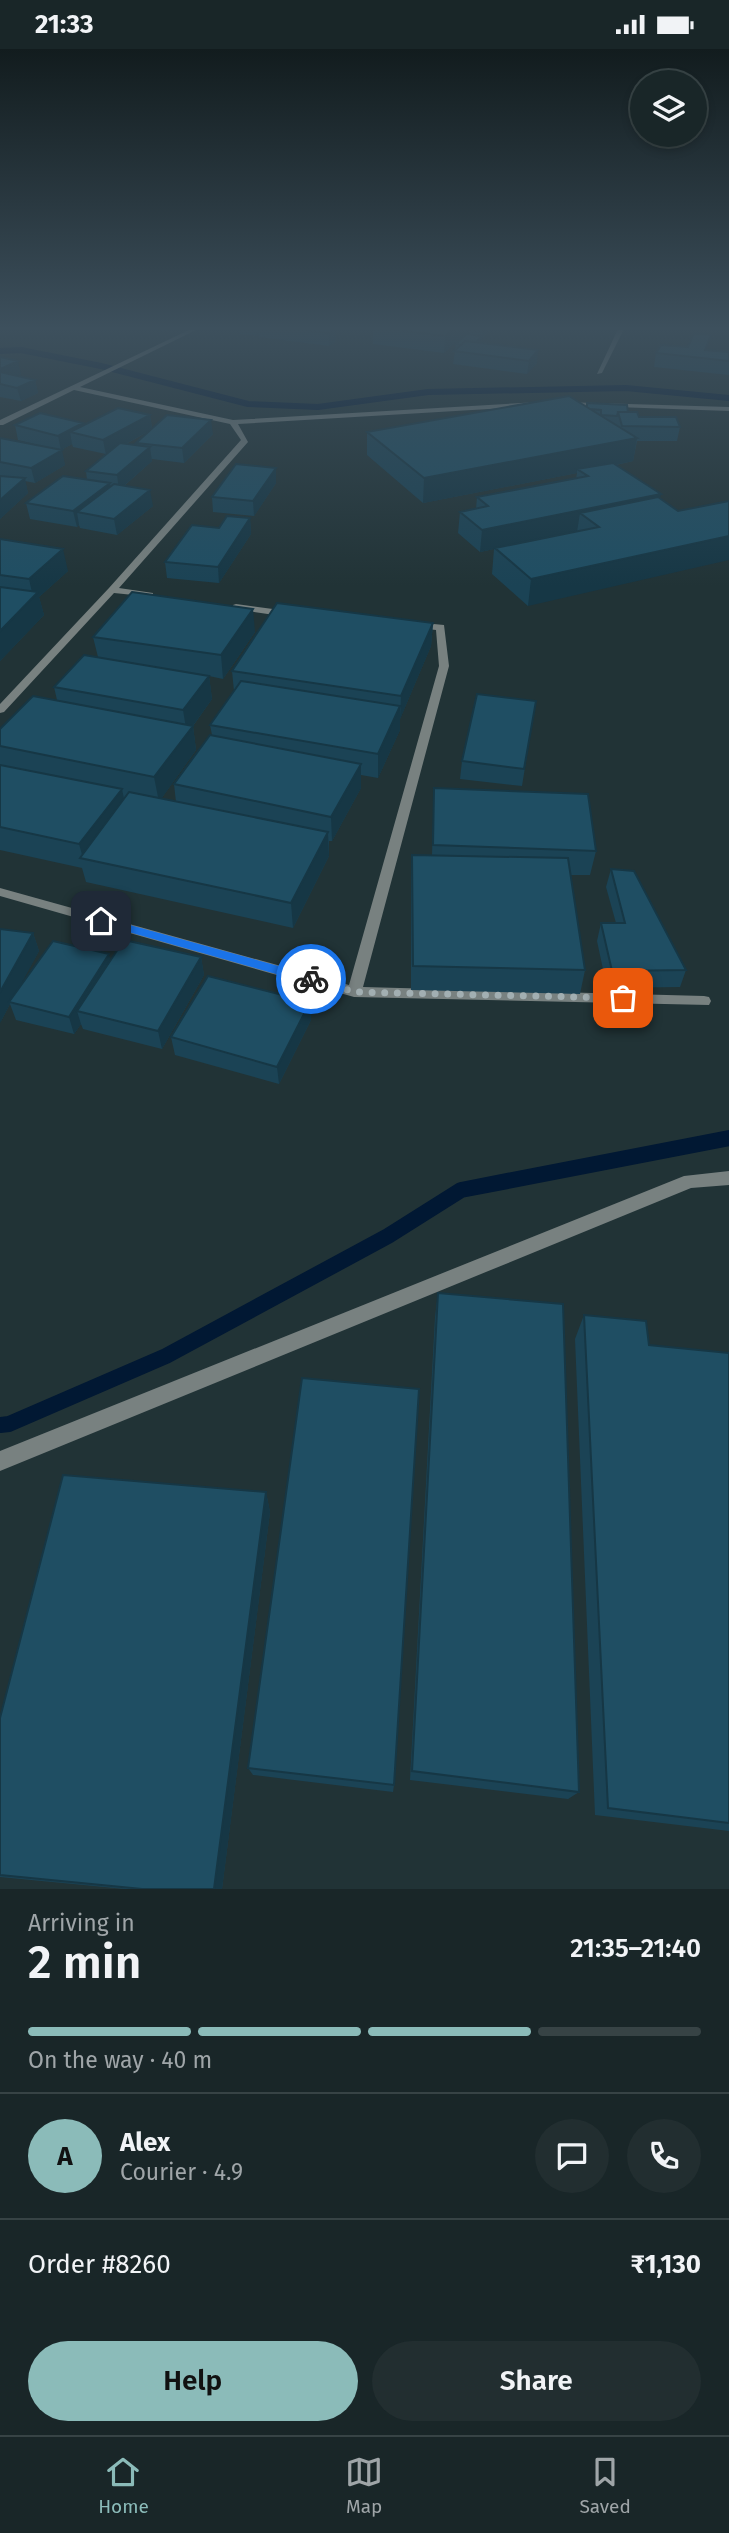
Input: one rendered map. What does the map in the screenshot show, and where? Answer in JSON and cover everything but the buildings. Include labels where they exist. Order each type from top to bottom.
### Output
[{"type":"street","points":[[0,423],[16,415]]},
{"type":"street","points":[[200,415],[233,422],[355,415]]},
{"type":"street","points":[[0,710],[112,590],[245,440],[233,422]]},
{"type":"street","points":[[112,590],[166,597]]},
{"type":"street","points":[[219,605],[300,615]]},
{"type":"street","points":[[355,992],[444,666],[441,627],[403,624]]},
{"type":"street","points":[[0,892],[355,992],[704,1000]]},
{"type":"street","points":[[0,1461],[690,1181],[729,1178]]},
{"type":"waterway","points":[[0,1425],[9,1424],[166,1356],[388,1236],[461,1190],[729,1138]]},
{"type":"way so far","points":[[311,979],[355,992],[623,998]]},
{"type":"route","points":[[101,921],[311,979]]}]
